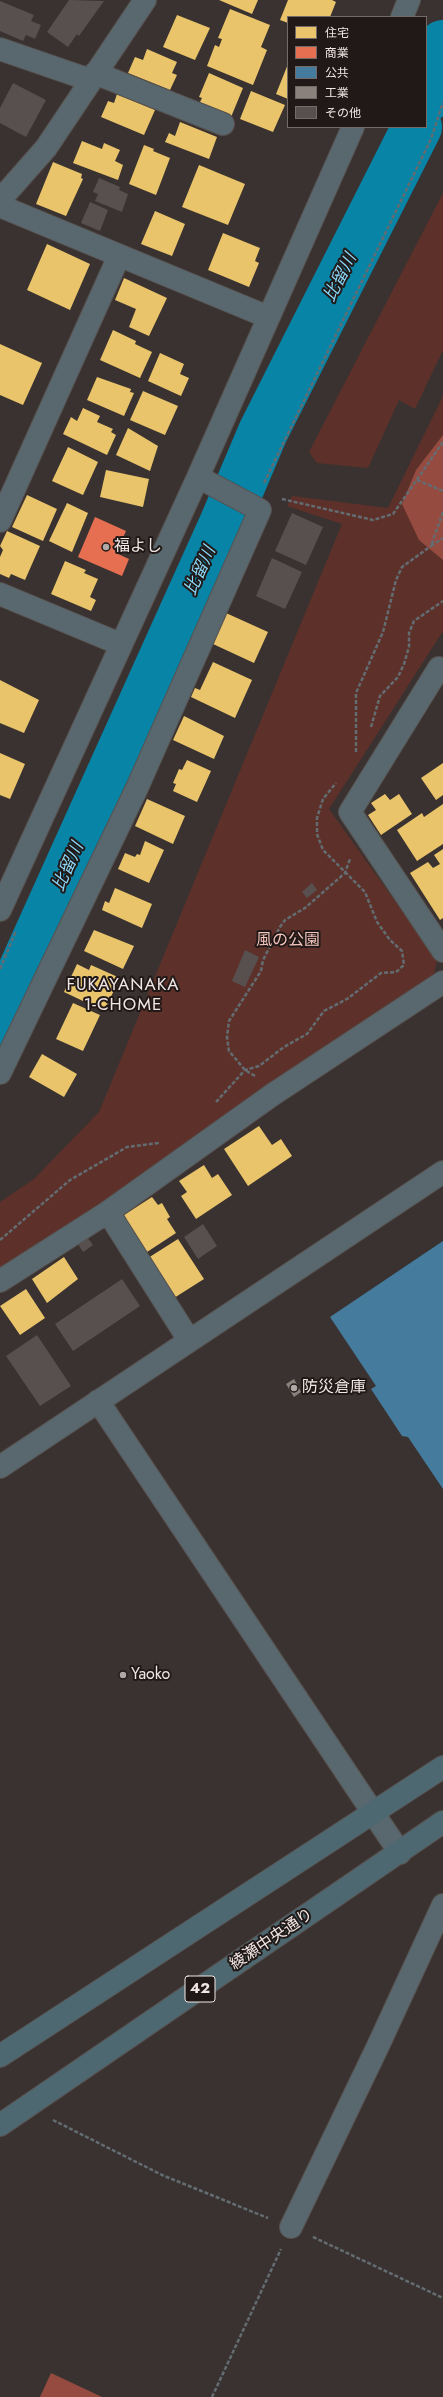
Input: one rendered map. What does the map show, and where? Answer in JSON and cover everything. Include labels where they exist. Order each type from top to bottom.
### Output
[{"type":"main road","points":[[0,2056],[443,1767]]},
{"type":"main road","name":"綾瀬中央通り","points":[[0,2125],[400,1853],[443,1822]]},
{"type":"street","points":[[0,200],[46,148],[92,77],[145,0]]},
{"type":"street","points":[[402,16],[410,0]]},
{"type":"street","points":[[0,49],[92,77],[223,124]]},
{"type":"street","points":[[0,910],[120,644],[198,477],[353,128]]},
{"type":"street","points":[[0,206],[268,317]]},
{"type":"street","points":[[0,521],[119,256]]},
{"type":"street","points":[[0,1073],[137,788],[253,507],[198,477]]},
{"type":"street","points":[[0,594],[120,644]]},
{"type":"street","points":[[442,668],[350,812],[443,951]]},
{"type":"street","points":[[0,1281],[108,1212],[272,1095],[443,982]]},
{"type":"street","points":[[0,1467],[443,1172]]},
{"type":"street","points":[[108,1212],[189,1340]]},
{"type":"street","points":[[98,1401],[400,1853]]},
{"type":"street","points":[[291,2227],[443,1906]]},
{"type":"path","points":[[253,507],[431,139],[443,102]]},
{"type":"path","points":[[253,507],[283,499],[373,520],[393,514],[443,442]]},
{"type":"path","points":[[417,480],[443,491]]},
{"type":"path","points":[[431,546],[443,512]]},
{"type":"path","points":[[356,751],[356,693],[383,632],[396,580],[402,568],[443,538]]},
{"type":"path","points":[[369,733],[380,696],[398,677],[404,664],[409,647],[409,633],[414,621],[443,601]]},
{"type":"path","points":[[352,758],[356,751],[362,747]]},
{"type":"path","points":[[212,1107],[245,1070],[259,1066],[284,1047],[307,1034],[324,1011],[347,999],[369,980],[381,973],[396,972],[404,965],[402,951],[390,940],[377,922],[364,892],[323,850],[317,834],[317,818],[323,799],[340,777]]},
{"type":"path","points":[[272,1095],[260,1078],[245,1070],[229,1051],[227,1037],[229,1021],[236,1007],[249,992],[261,971],[263,960],[285,920],[304,908],[346,873],[351,856],[370,842]]},
{"type":"path","points":[[0,969],[18,927]]},
{"type":"path","points":[[0,1240],[70,1180],[127,1147],[166,1140]]},
{"type":"path","points":[[28,2106],[162,2174],[291,2227],[443,2298]]},
{"type":"path","points":[[212,2397],[291,2227]]},
{"type":"green space","points":[[443,193],[443,350],[415,409],[399,400],[368,468],[317,463],[309,452]]},
{"type":"green space","name":"風の公園","points":[[443,396],[443,631],[329,809],[437,960],[434,974],[82,1216],[0,1268],[0,1202],[34,1179],[99,1112],[342,524],[287,506],[292,496],[388,508]]},
{"type":"shaded area","points":[[443,435],[443,560],[419,540],[402,504],[416,470]]},
{"type":"shaded area","points":[[51,2373],[102,2397],[40,2397]]},
{"type":"building: 住宅","points":[[219,0],[258,0],[252,14]]},
{"type":"building: 住宅","points":[[288,0],[332,0],[336,2],[330,16],[287,16],[287,23],[280,20]]},
{"type":"building: 住宅","points":[[230,9],[270,25],[261,47],[267,50],[253,85],[207,66],[215,45],[219,47],[222,39],[218,38]]},
{"type":"building: 住宅","points":[[177,15],[210,28],[195,60],[163,47]]},
{"type":"building: 住宅","points":[[147,49],[177,62],[172,73],[177,75],[170,90],[128,73],[135,57],[143,60]]},
{"type":"building: 住宅","points":[[287,66],[287,99],[276,94]]},
{"type":"building: 住宅","points":[[209,73],[243,88],[229,122],[199,104],[202,98],[199,97]]},
{"type":"building: 住宅","points":[[251,91],[285,105],[273,132],[240,119]]},
{"type":"building: 住宅","points":[[117,94],[155,110],[144,135],[101,117],[108,101],[114,103]]},
{"type":"building: 住宅","points":[[180,122],[217,137],[209,159],[165,142],[169,133],[175,136]]},
{"type":"building: 住宅","points":[[82,141],[102,149],[104,143],[120,150],[115,161],[123,165],[118,180],[73,163]]},
{"type":"building: 住宅","points":[[144,145],[154,149],[153,151],[170,158],[156,195],[129,184]]},
{"type":"building: 住宅","points":[[53,162],[82,174],[81,178],[83,179],[66,216],[36,204]]},
{"type":"building: 住宅","points":[[199,165],[245,184],[228,225],[182,207]]},
{"type":"building: 住宅","points":[[155,211],[185,224],[172,256],[141,244]]},
{"type":"building: 住宅","points":[[223,233],[260,248],[255,261],[259,263],[249,287],[208,270]]},
{"type":"building: 住宅","points":[[47,244],[90,264],[70,310],[27,290]]},
{"type":"building: 住宅","points":[[124,278],[167,298],[149,336],[129,327],[136,309],[115,300]]},
{"type":"building: 住宅","points":[[113,330],[136,341],[135,344],[152,352],[140,378],[100,360]]},
{"type":"building: 住宅","points":[[0,344],[42,363],[23,405],[0,395]]},
{"type":"building: 住宅","points":[[160,353],[184,364],[180,374],[189,378],[181,396],[148,381]]},
{"type":"building: 住宅","points":[[97,377],[131,389],[130,392],[134,393],[124,416],[87,400]]},
{"type":"building: 住宅","points":[[143,391],[178,406],[165,435],[130,420]]},
{"type":"building: 住宅","points":[[83,408],[100,416],[97,422],[113,429],[111,432],[116,435],[107,455],[63,434],[71,417],[77,421]]},
{"type":"building: 住宅","points":[[128,428],[158,446],[150,471],[116,455]]},
{"type":"building: 住宅","points":[[68,447],[98,462],[83,495],[52,481]]},
{"type":"building: 住宅","points":[[106,470],[149,479],[143,507],[100,497]]},
{"type":"building: 住宅","points":[[27,495],[57,509],[43,541],[12,527]]},
{"type":"building: 住宅","points":[[67,503],[88,513],[72,552],[49,541]]},
{"type":"building: 住宅","points":[[7,531],[40,546],[25,580],[11,574],[9,578],[0,574],[0,557],[3,550],[0,546]]},
{"type":"building: 住宅","points":[[65,561],[86,570],[84,573],[98,579],[90,597],[96,600],[91,611],[51,594]]},
{"type":"building: 住宅","points":[[226,613],[268,632],[254,663],[213,644]]},
{"type":"building: 住宅","points":[[213,662],[252,680],[235,718],[191,697],[195,688],[200,690]]},
{"type":"building: 住宅","points":[[0,680],[39,700],[24,733],[0,723]]},
{"type":"building: 住宅","points":[[184,716],[224,736],[214,759],[173,740]]},
{"type":"building: 住宅","points":[[0,753],[25,764],[10,799],[0,795]]},
{"type":"building: 住宅","points":[[187,760],[211,771],[197,802],[173,791],[176,784],[173,783],[179,769],[182,770]]},
{"type":"building: 住宅","points":[[443,763],[443,795],[436,800],[421,778]]},
{"type":"building: 住宅","points":[[385,794],[390,800],[399,794],[412,814],[381,835],[368,815],[376,810],[371,803]]},
{"type":"building: 住宅","points":[[147,799],[185,816],[173,844],[135,826]]},
{"type":"building: 住宅","points":[[443,804],[443,844],[417,861],[397,830],[422,813],[424,817]]},
{"type":"building: 住宅","points":[[145,841],[164,850],[149,883],[118,869],[125,853],[135,857],[137,854],[140,855]]},
{"type":"building: 住宅","points":[[443,849],[443,918],[440,920],[410,873],[428,862],[433,868],[440,864],[434,855]]},
{"type":"building: 住宅","points":[[115,888],[152,904],[142,928],[102,910],[105,901],[109,903]]},
{"type":"building: 住宅","points":[[94,930],[134,946],[123,969],[84,951]]},
{"type":"building: 住宅","points":[[77,964],[89,970],[91,965],[120,978],[104,1011],[64,992]]},
{"type":"building: 住宅","points":[[73,1003],[100,1015],[83,1051],[56,1039]]},
{"type":"building: 住宅","points":[[42,1054],[77,1074],[64,1097],[29,1077]]},
{"type":"building: 住宅","points":[[259,1126],[272,1145],[281,1139],[292,1156],[248,1186],[224,1149]]},
{"type":"building: 住宅","points":[[204,1165],[212,1178],[218,1174],[232,1195],[196,1219],[181,1196],[187,1192],[179,1181]]},
{"type":"building: 住宅","points":[[152,1197],[158,1205],[162,1203],[170,1217],[167,1219],[176,1233],[144,1254],[123,1222],[127,1220],[124,1215]]},
{"type":"building: 住宅","points":[[178,1239],[204,1279],[174,1298],[148,1258]]},
{"type":"building: 住宅","points":[[64,1257],[78,1279],[47,1303],[32,1279]]},
{"type":"building: 住宅","points":[[26,1289],[45,1318],[20,1335],[0,1306]]},
{"type":"building: 商業","points":[[95,517],[126,531],[116,553],[129,559],[122,576],[78,557]]},
{"type":"building: 公共","points":[[443,1241],[443,1489],[408,1437],[402,1436],[371,1389],[376,1386],[330,1317]]},
{"type":"building: 工業","name":"防災倉庫","points":[[294,1379],[301,1392],[294,1397],[286,1384]]},
{"type":"building: その他","points":[[69,0],[104,1],[79,36],[77,34],[68,47],[47,32]]},
{"type":"building: その他","points":[[0,1],[34,15],[31,21],[41,25],[35,39],[26,35],[23,41],[0,31]]},
{"type":"building: その他","points":[[13,83],[46,100],[26,137],[0,123],[0,108]]},
{"type":"building: その他","points":[[99,178],[120,187],[119,190],[128,194],[122,212],[95,201],[98,194],[93,192]]},
{"type":"building: その他","points":[[90,202],[108,210],[100,231],[81,223]]},
{"type":"building: その他","points":[[292,513],[323,527],[306,565],[275,551]]},
{"type":"building: その他","points":[[272,558],[302,572],[285,609],[256,596]]},
{"type":"building: その他","points":[[312,883],[317,890],[307,898],[302,892]]},
{"type":"building: その他","points":[[245,950],[259,957],[245,987],[232,981]]},
{"type":"building: その他","points":[[203,1224],[217,1246],[198,1259],[184,1237]]},
{"type":"building: その他","points":[[87,1237],[93,1245],[83,1252],[78,1244]]},
{"type":"building: その他","points":[[122,1279],[140,1306],[73,1351],[55,1324]]},
{"type":"building: その他","points":[[37,1335],[71,1386],[40,1406],[6,1356]]},
{"type":"waterway","name":"比留川","points":[[427,95],[443,45]]},
{"type":"waterway","name":"比留川","points":[[0,1021],[224,524],[263,432],[416,128]]},
{"type":"place","name":"福よし","points":[[106,547]]},
{"type":"place","name":"防災倉庫","points":[[294,1388]]},
{"type":"place","name":"Yaoko","points":[[123,1675]]},
{"type":"district","name":"FUKAYANAKA 1-CHOME","points":[[123,996]]}]
